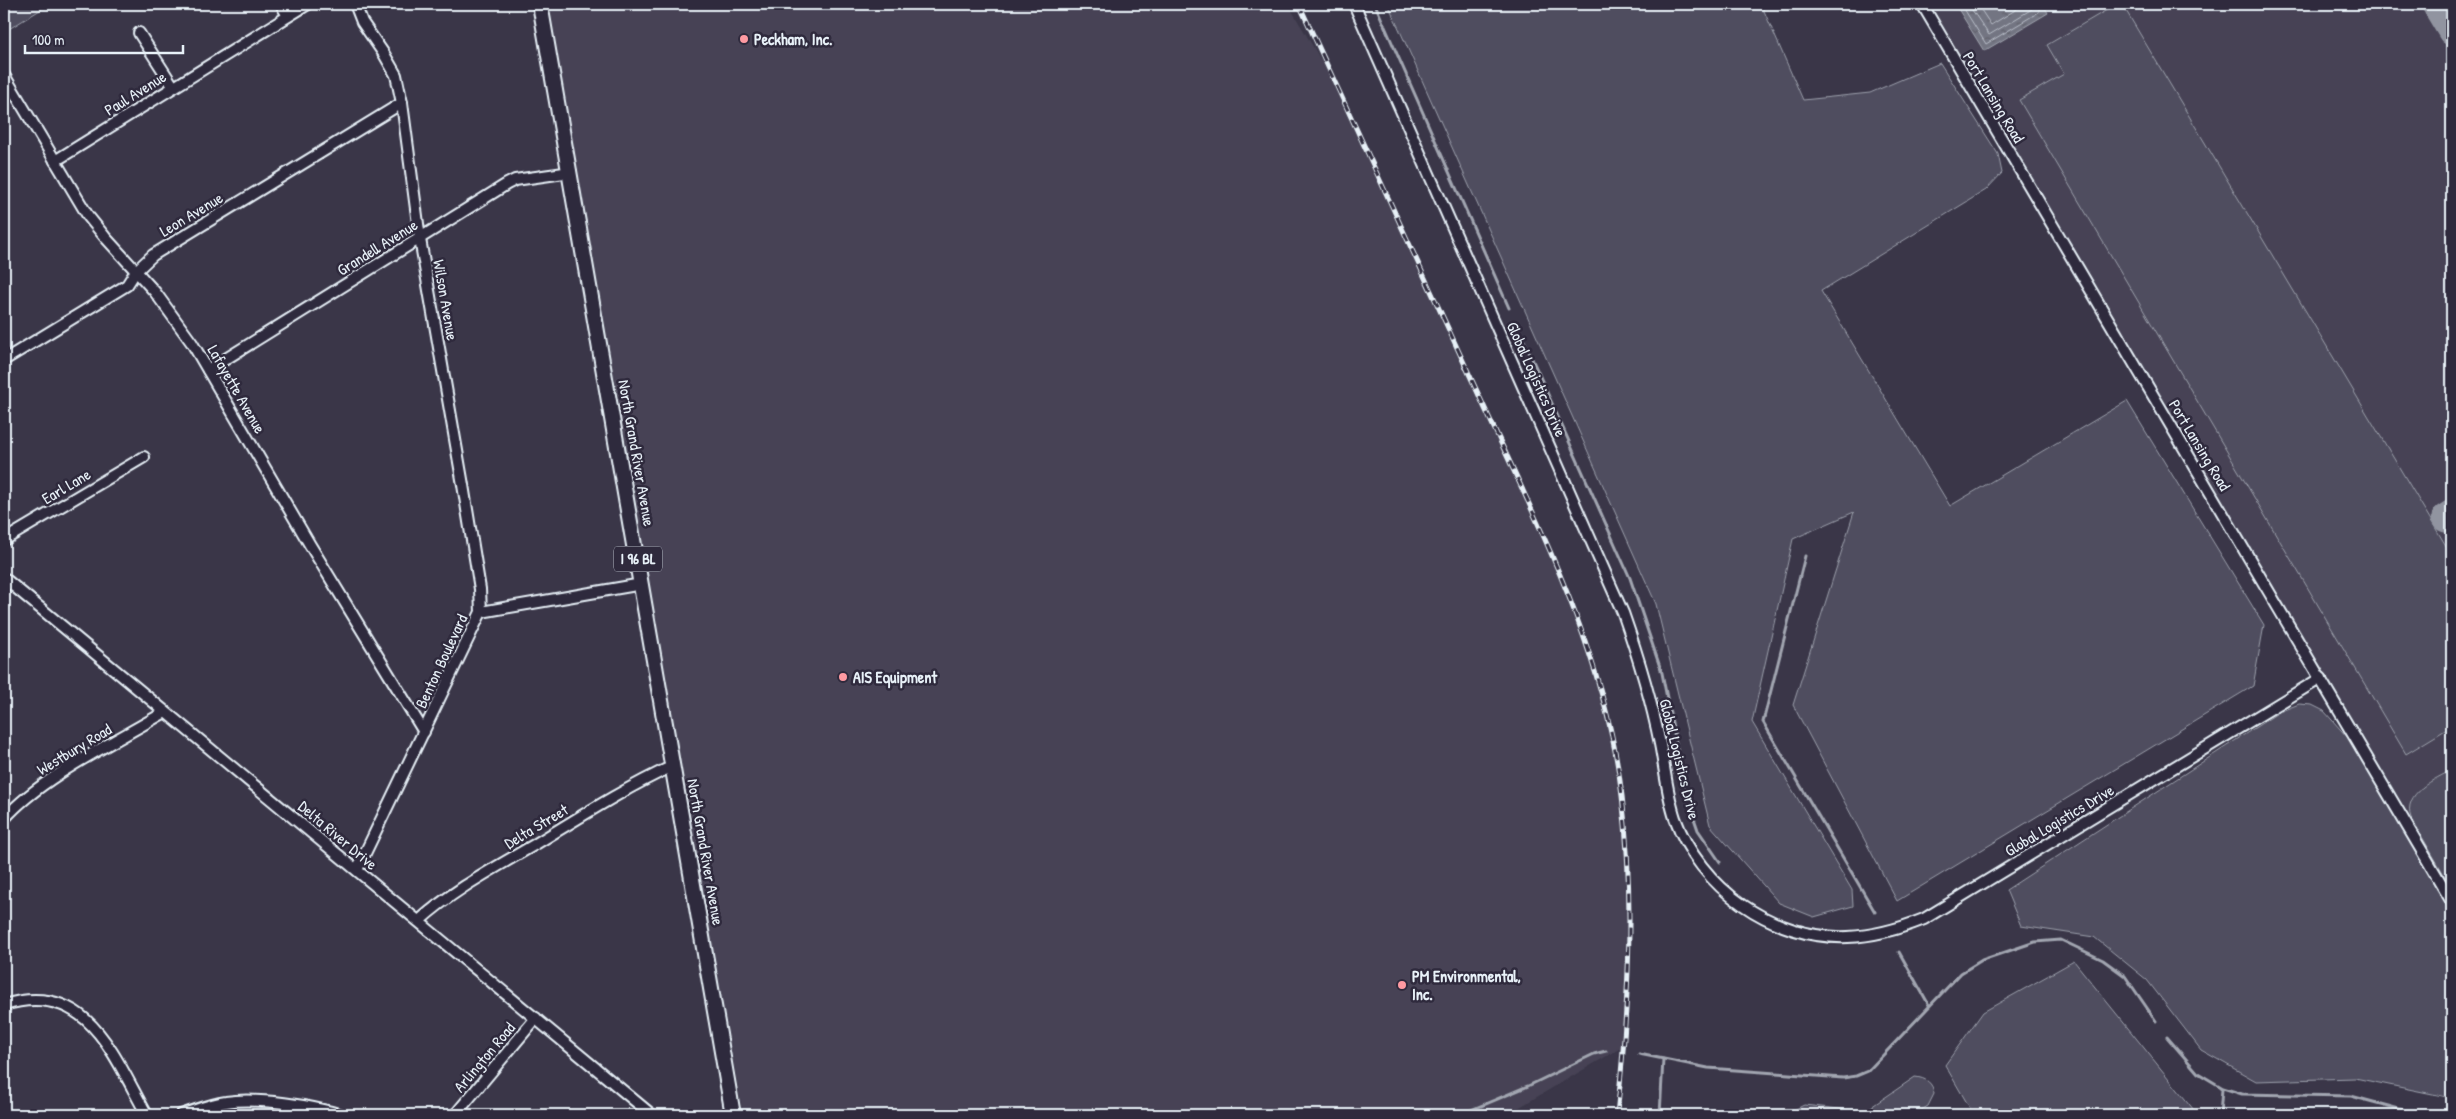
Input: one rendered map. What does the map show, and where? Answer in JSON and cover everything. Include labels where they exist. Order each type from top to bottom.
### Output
[{"type":"main road","name":"North Grand River Avenue","points":[[540,4],[734,1115]]},
{"type":"street","points":[[281,4],[288,16]]},
{"type":"street","name":"Paul Avenue","points":[[55,161],[173,86],[308,4]]},
{"type":"street","name":"Wilson Avenue","points":[[356,4],[362,22],[396,75],[402,103],[420,239],[463,485],[480,589],[481,612]]},
{"type":"street","name":"Global Logistics Drive","points":[[1354,4],[1623,613],[1652,709],[1675,819],[1690,849],[1709,876],[1735,900],[1758,915],[1784,927],[1820,936],[1864,936],[1902,928],[1924,919],[2320,678]]},
{"type":"street","name":"Port Lansing Road","points":[[1922,4],[2452,902]]},
{"type":"street","points":[[139,33],[173,86]]},
{"type":"street","name":"Lafayette Avenue","points":[[4,76],[88,216],[104,237],[170,311],[208,370],[310,545],[424,732]]},
{"type":"street","name":"Leon Avenue","points":[[4,360],[127,285],[136,271],[153,255],[402,103]]},
{"type":"street","name":"Grandell Avenue","points":[[208,370],[516,180],[570,172]]},
{"type":"street","name":"Earl Lane","points":[[4,540],[144,457]]},
{"type":"street","name":"Delta River Drive","points":[[4,578],[652,1115]]},
{"type":"street","name":"Benton Boulevard","points":[[357,870],[481,612],[642,584]]},
{"type":"street","name":"Westbury Road","points":[[4,819],[24,799],[45,784],[165,712]]},
{"type":"street","name":"Delta Street","points":[[419,920],[434,907],[470,883],[641,780],[673,766]]},
{"type":"street","points":[[4,1006],[34,1000],[69,1008],[82,1016],[100,1032],[147,1115]]},
{"type":"street","name":"Arlington Road","points":[[455,1115],[536,1018]]},
{"type":"street","points":[[181,1115],[211,1105],[241,1100],[266,1102],[342,1115]]},
{"type":"shaded area","points":[[4,4],[50,4],[4,32]]},
{"type":"shaded area","points":[[541,4],[1288,4],[1341,94],[1539,525],[1587,647],[1610,732],[1622,795],[1629,928],[1624,1046],[1506,1115],[743,1115]]},
{"type":"shaded area","points":[[1388,4],[1761,4],[1803,100],[1870,93],[1940,63],[1998,154],[2002,173],[1986,190],[1821,291],[1950,506],[2127,401],[2264,625],[2253,686],[1897,901],[1793,705],[1854,512],[1793,539],[1752,722],[1852,890],[1853,906],[1814,917],[1779,903],[1710,825],[1656,604]]},
{"type":"shaded area","points":[[1930,4],[2452,4],[2452,888],[2268,578]]},
{"type":"shaded area","points":[[2117,4],[2122,4],[2448,549],[2452,547],[2452,726],[2406,754],[2019,100],[2064,74],[2047,45]]},
{"type":"shaded area","points":[[2299,704],[2312,705],[2324,711],[2349,739],[2452,913],[2452,1098],[2355,1078],[2256,1081],[2201,1050],[2147,980],[2094,937],[2021,926],[2006,890],[2279,712]]},
{"type":"shaded area","points":[[2452,770],[2452,888],[2411,818],[2409,809],[2411,801],[2422,788]]},
{"type":"shaded area","points":[[2074,961],[2198,1115],[1974,1115],[1945,1065],[1983,1012]]},
{"type":"shaded area","points":[[1915,1077],[1928,1082],[1934,1094],[1928,1106],[1913,1115],[1784,1115],[1804,1105],[1857,1111],[1868,1109]]},
{"type":"water","points":[[1955,4],[2043,4],[2048,13],[1984,51]]},
{"type":"waterway","points":[[1375,4],[1509,308]]},
{"type":"waterway","points":[[1521,334],[1630,578],[1662,673],[1687,798],[1698,830],[1720,862]]},
{"type":"waterway","points":[[1805,556],[1763,722],[1875,912]]},
{"type":"waterway","points":[[1639,1054],[1708,1068],[1843,1078],[1856,1076],[1868,1071],[1961,973],[1982,960],[2035,942],[2061,940],[2103,960],[2125,976],[2156,1021]]},
{"type":"waterway","points":[[1899,952],[1929,1005]]},
{"type":"waterway","points":[[2167,1037],[2198,1073],[2223,1088],[2242,1094],[2351,1096],[2414,1113]]},
{"type":"waterway","points":[[1469,1111],[1528,1086],[1594,1054],[1606,1051]]},
{"type":"waterway","points":[[1660,1115],[1663,1059]]},
{"type":"waterway","points":[[2220,1115],[2222,1089]]},
{"type":"waterway","points":[[2440,1113],[2452,1114]]},
{"type":"taxiway","points":[[2436,4],[2452,31]]},
{"type":"taxiway","points":[[2446,518],[2452,514]]},
{"type":"railway","points":[[1299,4],[1548,545],[1586,643],[1602,694],[1614,744],[1622,796],[1628,876],[1629,956],[1617,1115]]},
{"type":"place","name":"Peckham, Inc.","points":[[744,39]]},
{"type":"place","name":"AIS Equipment","points":[[843,677]]},
{"type":"place","name":"PM Environmental, Inc.","points":[[1402,985]]}]
